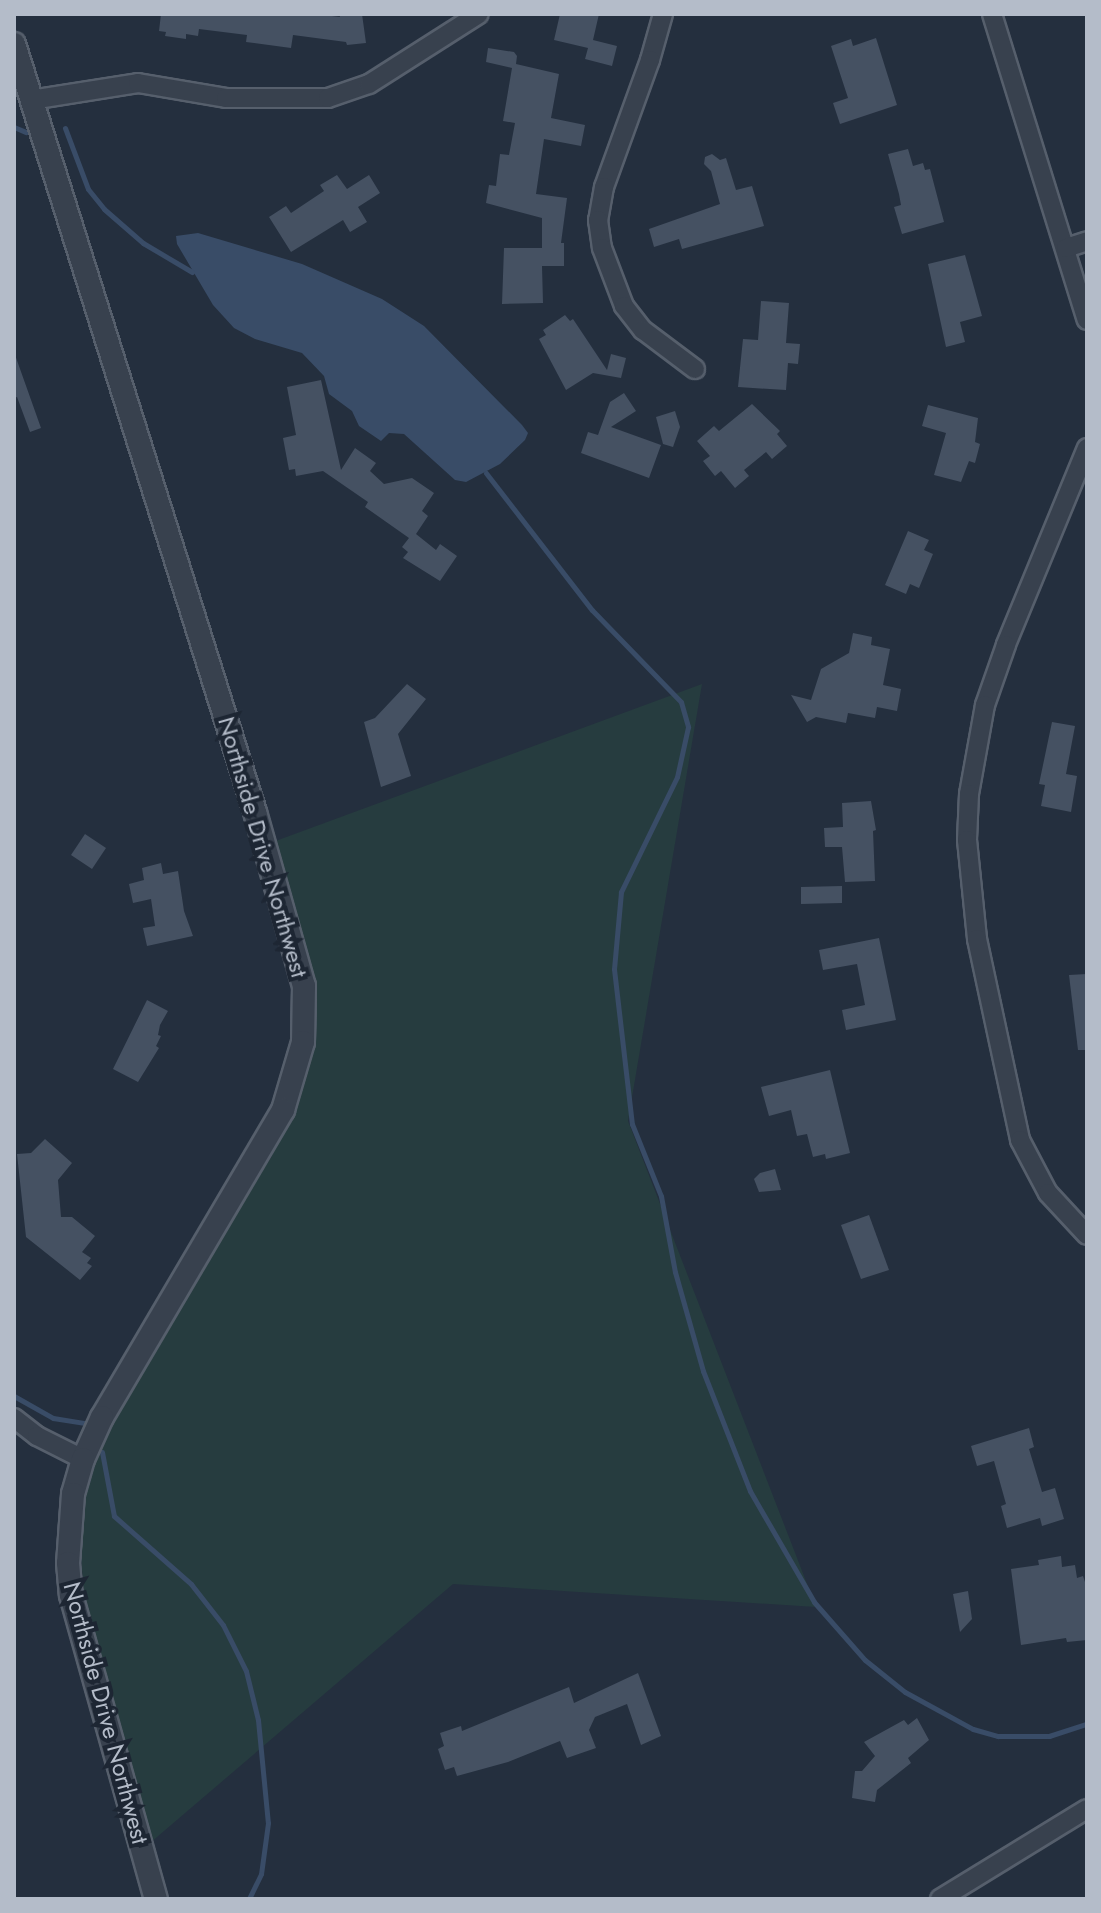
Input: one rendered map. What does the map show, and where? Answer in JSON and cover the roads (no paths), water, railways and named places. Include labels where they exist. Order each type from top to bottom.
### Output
[{"type":"street","points":[[31,100],[138,83],[226,98],[328,98],[369,84],[479,14]]},
{"type":"street","points":[[663,14],[650,60],[604,187],[598,220],[602,248],[624,306],[643,330],[695,369]]},
{"type":"street","points":[[992,14],[1087,320]]},
{"type":"street","name":"Northside Drive Northwest","points":[[14,44],[299,959],[306,1014],[295,1079],[283,1110],[102,1417],[83,1459],[69,1526],[71,1595],[156,1899]]},
{"type":"street","points":[[1066,248],[1087,241]]},
{"type":"street","points":[[1087,448],[1006,645],[985,705],[969,794],[967,840],[977,939],[1020,1140],[1048,1193],[1087,1235]]},
{"type":"street","points":[[14,1418],[37,1436],[83,1459]]},
{"type":"street","points":[[940,1899],[1087,1809]]},
{"type":"water","points":[[198,233],[302,264],[382,299],[424,326],[522,425],[528,433],[525,440],[500,464],[466,482],[455,480],[404,434],[389,433],[381,441],[359,426],[352,411],[329,394],[324,376],[302,353],[255,339],[234,328],[213,305],[177,244],[176,236]]},
{"type":"waterway","points":[[14,127],[26,132]]},
{"type":"waterway","points":[[65,128],[88,189],[104,209],[143,243],[192,272]]},
{"type":"waterway","points":[[486,473],[592,610],[681,702],[688,727],[677,777],[621,892],[614,969],[632,1124],[661,1196],[675,1272],[703,1371],[750,1491],[814,1602],[865,1660],[905,1692],[973,1729],[998,1736],[1049,1736],[1087,1724]]},
{"type":"waterway","points":[[14,1396],[53,1418],[84,1423]]},
{"type":"waterway","points":[[102,1452],[114,1516],[191,1584],[223,1625],[246,1671],[258,1720],[268,1823],[261,1874],[249,1899]]}]
